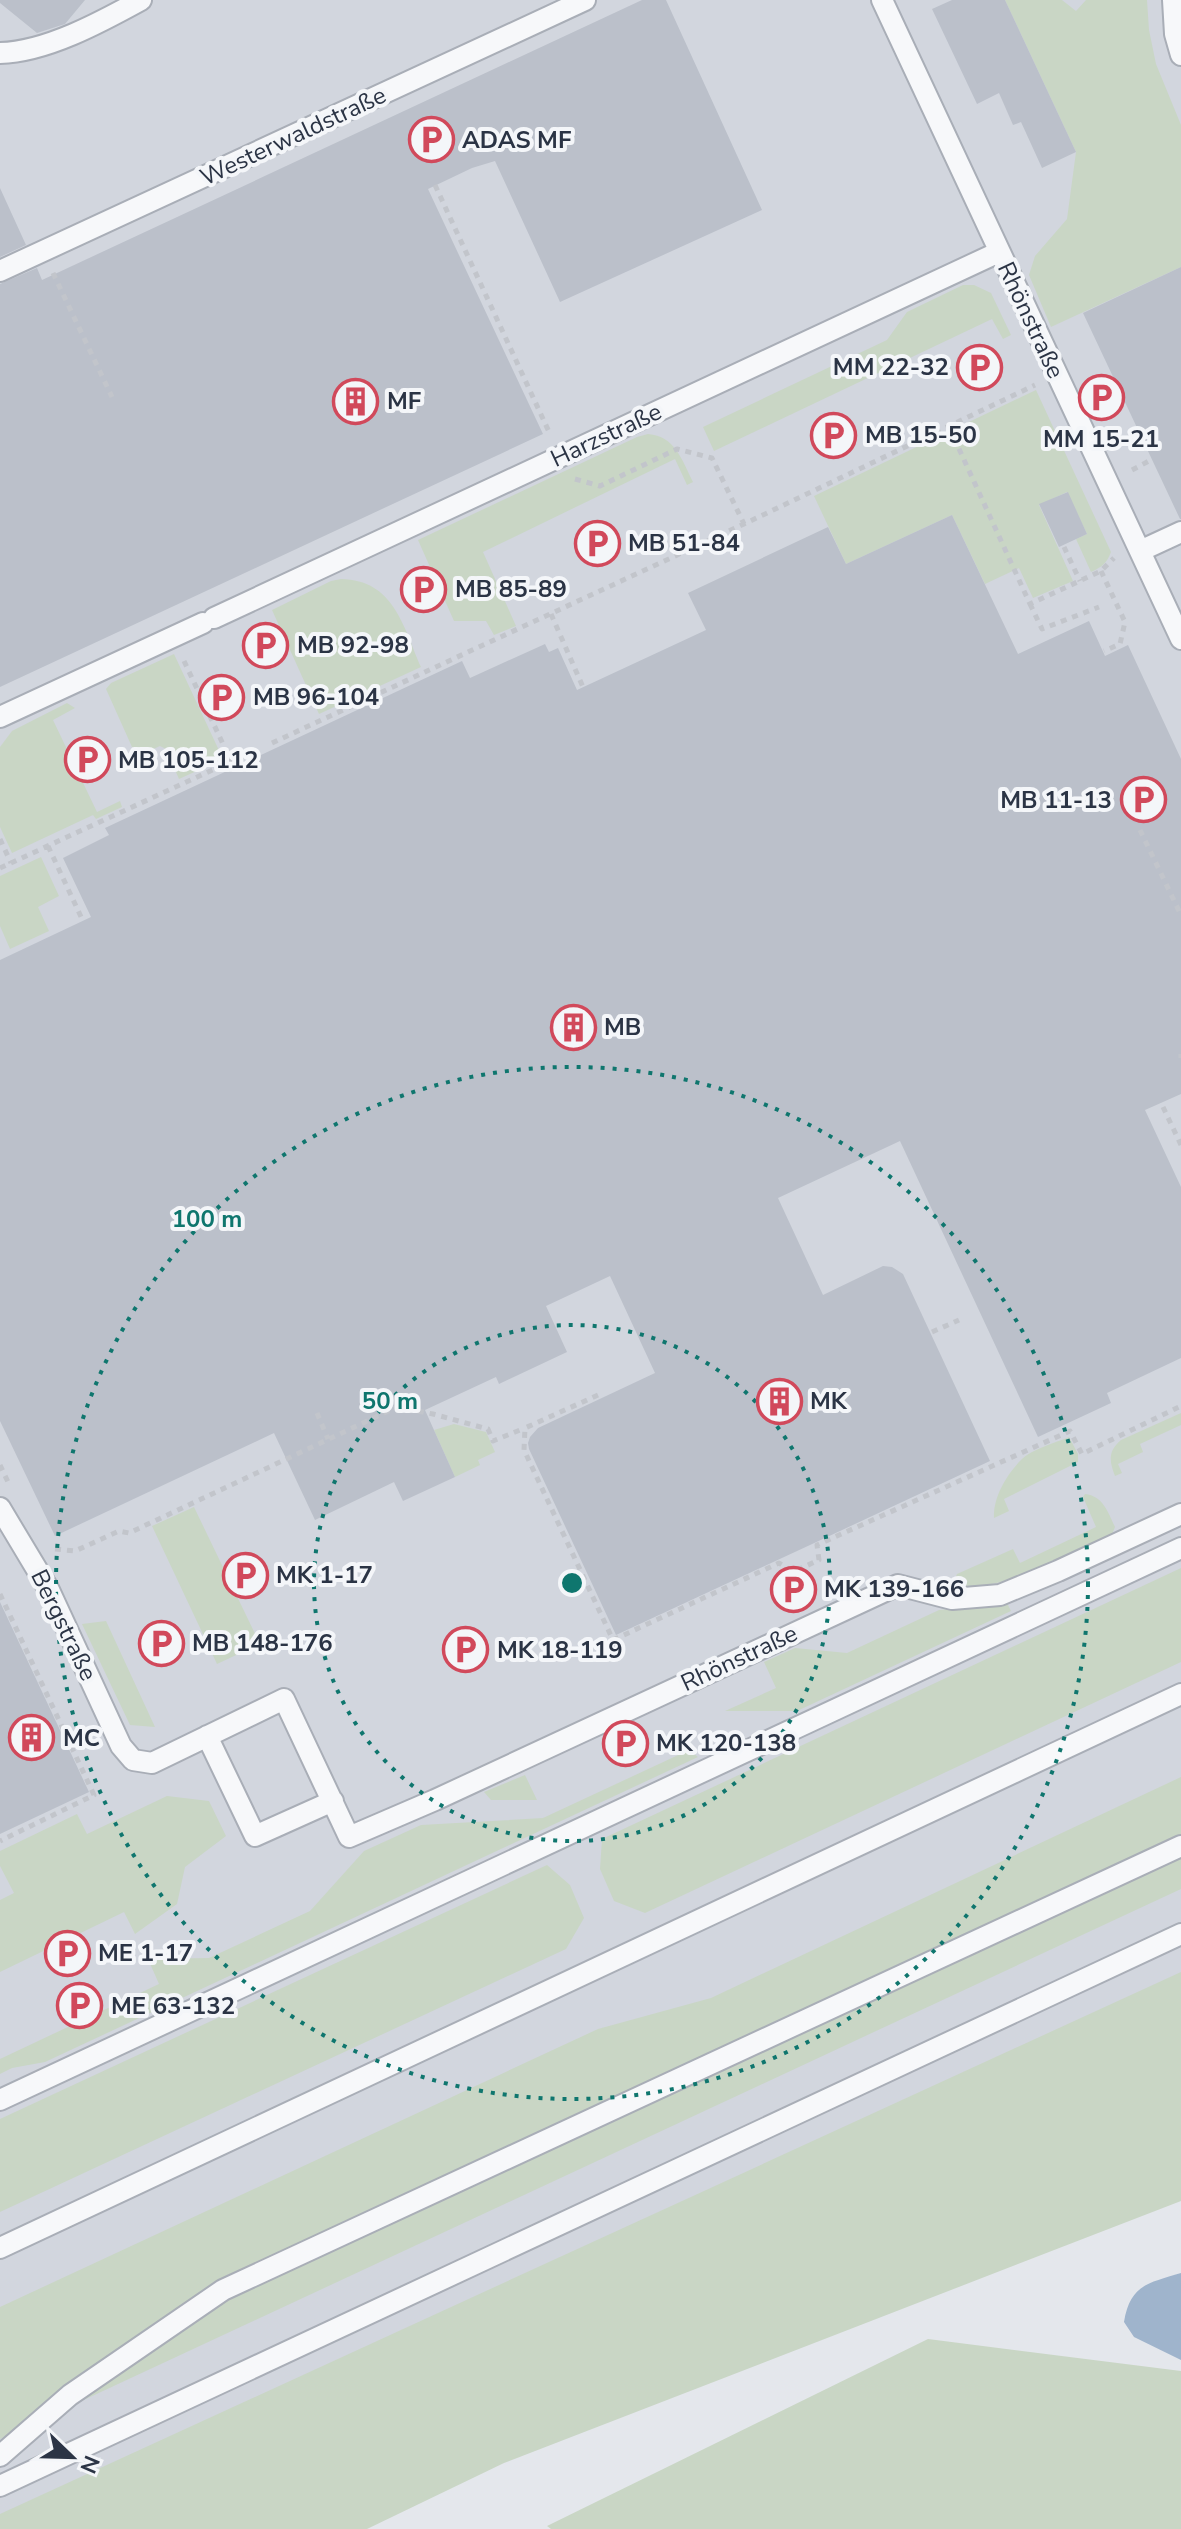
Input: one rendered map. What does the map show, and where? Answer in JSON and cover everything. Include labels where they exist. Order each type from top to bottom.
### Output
[{"type":"lane","points":[[0,53],[37,48],[141,0]]},
{"type":"lane","name":"Westerwaldstraße","points":[[0,271],[585,0]]},
{"type":"lane","name":"Rhönstraße","points":[[882,0],[1181,639]]},
{"type":"lane","points":[[1173,0],[1175,34],[1181,55]]},
{"type":"lane","name":"Harzstraße","points":[[0,717],[999,252]]},
{"type":"lane","points":[[1140,551],[1181,532]]},
{"type":"lane","name":"Bergstraße","points":[[0,1508],[48,1588],[121,1746],[133,1760],[152,1763],[207,1736]]},
{"type":"lane","name":"Rhönstraße","points":[[333,1801],[349,1837],[898,1585],[952,1599],[1000,1595],[1181,1514]]},
{"type":"lane","points":[[0,2100],[1181,1548]]},
{"type":"lane","points":[[0,2248],[1181,1694]]},
{"type":"lane","points":[[284,1699],[333,1801],[255,1836],[207,1736],[284,1699]]},
{"type":"lane","points":[[0,2456],[70,2395],[223,2290],[1181,1846]]},
{"type":"lane","points":[[0,2486],[1181,1934]]},
{"type":"path","points":[[435,185],[571,477],[600,486],[677,449],[712,458],[744,524]]},
{"type":"path","points":[[51,269],[112,397]]},
{"type":"path","points":[[272,743],[1039,384]]},
{"type":"path","points":[[949,427],[1042,629],[1099,607]]},
{"type":"path","points":[[1030,604],[1101,571],[1118,554],[1111,540],[1129,527]]},
{"type":"path","points":[[1064,547],[1080,581]]},
{"type":"path","points":[[1101,571],[1125,622],[1120,644],[1104,651]]},
{"type":"path","points":[[551,614],[583,687]]},
{"type":"path","points":[[173,637],[231,761]]},
{"type":"path","points":[[0,868],[260,748]]},
{"type":"path","points":[[1140,830],[1181,915]]},
{"type":"path","points":[[0,839],[11,863]]},
{"type":"path","points":[[48,846],[83,921]]},
{"type":"path","points":[[1163,1107],[1181,1145]]},
{"type":"path","points":[[932,1332],[959,1320]]},
{"type":"path","points":[[397,1407],[488,1429],[493,1441],[598,1395]]},
{"type":"path","points":[[46,1539],[55,1549],[75,1551],[119,1531],[129,1533],[411,1399]]},
{"type":"path","points":[[525,1428],[524,1450],[613,1640],[779,1563],[793,1572],[819,1560],[817,1545],[1070,1431],[1082,1454],[1181,1406]]},
{"type":"path","points":[[317,1413],[328,1439]]},
{"type":"path","points":[[0,1465],[10,1487]]},
{"type":"path","points":[[0,1594],[4,1609],[94,1795],[0,1841]]},
{"type":"shaded area","points":[[0,0],[1181,0],[1181,2054],[0,2529]]},
{"type":"green space","points":[[1005,0],[1062,0],[1076,11],[1086,0],[1147,0],[1156,64],[1181,125],[1181,267],[1051,327],[1029,275],[1035,256],[1067,219],[1076,152]]},
{"type":"green space","points":[[963,285],[974,285],[991,293],[1011,335],[1003,339],[992,319],[714,451],[703,427],[887,340],[907,312]]},
{"type":"green space","points":[[1036,390],[1111,552],[1104,564],[1091,572],[1076,539],[1087,534],[1067,492],[1039,505],[1073,581],[1033,598],[1019,568],[985,584],[952,515],[846,564],[814,496]]},
{"type":"green space","points":[[648,434],[671,444],[693,482],[687,485],[675,459],[483,552],[516,626],[494,635],[486,621],[454,621],[418,540]]},
{"type":"green space","points":[[341,579],[359,581],[385,596],[402,621],[421,667],[319,714],[272,610]]},
{"type":"green space","points":[[174,654],[223,759],[179,779],[166,749],[160,746],[149,751],[132,747],[106,689],[111,683]]},
{"type":"green space","points":[[67,703],[75,708],[53,720],[97,812],[120,801],[122,807],[96,819],[93,815],[12,853],[0,827],[0,747],[12,731]]},
{"type":"green space","points":[[41,857],[59,896],[38,907],[49,931],[10,949],[0,926],[0,876]]},
{"type":"green space","points":[[1181,1413],[1181,1425],[1140,1444],[1143,1452],[1118,1464],[1122,1473],[1115,1476],[1111,1456],[1121,1440]]},
{"type":"green space","points":[[454,1424],[486,1432],[495,1452],[478,1460],[480,1465],[455,1477],[434,1430]]},
{"type":"green space","points":[[1069,1437],[1078,1454],[1078,1462],[1004,1499],[1009,1511],[994,1518],[1002,1486],[1021,1460],[1037,1449]]},
{"type":"green space","points":[[1085,1494],[1101,1501],[1107,1510],[1115,1527],[1111,1537],[1013,1579],[973,1586],[957,1584],[957,1574],[1013,1549],[1020,1563],[1096,1527],[1083,1497]]},
{"type":"green space","points":[[194,1507],[260,1644],[217,1664],[152,1526]]},
{"type":"green space","points":[[1181,1568],[1181,1662],[645,1913],[614,1901],[600,1869],[602,1839]]},
{"type":"green space","points":[[1007,1603],[1011,1611],[797,1711],[725,1711],[776,1688],[764,1662],[795,1648],[847,1653],[939,1610]]},
{"type":"green space","points":[[106,1621],[155,1727],[130,1725],[82,1624]]},
{"type":"green space","points":[[689,1750],[698,1757],[45,2062],[12,2068],[0,2074],[0,2059],[159,1984],[148,1959],[209,1958],[310,1911],[364,1851],[421,1825],[543,1818]]},
{"type":"green space","points":[[525,1775],[537,1800],[491,1800],[484,1792]]},
{"type":"green space","points":[[1181,1777],[1181,1889],[0,2439],[0,2307],[598,2029],[711,1998]]},
{"type":"green space","points":[[167,1796],[209,1801],[226,1836],[185,1867],[177,1904],[135,1934],[124,1912],[0,1972],[0,1900],[14,1893],[0,1866],[0,1851],[77,1814],[87,1834]]},
{"type":"green space","points":[[547,1865],[570,1885],[584,1918],[566,1949],[0,2212],[0,2119]]},
{"type":"green space","points":[[1181,1972],[1181,2201],[504,2463],[367,2529],[0,2529],[0,2514]]},
{"type":"green space","points":[[928,2339],[1181,2371],[1181,2529],[551,2529],[547,2526]]},
{"type":"water","points":[[1181,2273],[1181,2360],[1134,2337],[1124,2322],[1131,2300],[1142,2287]]},
{"type":"building","points":[[0,0],[85,0],[65,24],[37,33]]},
{"type":"building","name":"MF","points":[[642,0],[666,0],[762,210],[560,302],[495,161],[472,168],[428,189],[543,434],[0,687],[0,284],[37,268],[42,280]]},
{"type":"building","points":[[952,0],[1005,0],[1076,152],[1042,168],[1021,122],[1013,125],[999,93],[977,104],[932,9]]},
{"type":"building","points":[[0,188],[26,245],[0,257]]},
{"type":"building","points":[[1181,267],[1181,519],[1180,519],[1083,313]]},
{"type":"building","points":[[1068,492],[1087,534],[1059,547],[1039,504]]},
{"type":"building","name":"MB","points":[[952,515],[1018,654],[1089,621],[1105,656],[1128,645],[1181,759],[1181,1094],[1145,1110],[1181,1187],[1181,1358],[1107,1393],[1111,1403],[1038,1437],[900,1141],[778,1198],[823,1295],[883,1266],[892,1267],[903,1274],[990,1461],[616,1635],[528,1443],[538,1428],[655,1373],[610,1276],[546,1306],[567,1352],[499,1384],[496,1377],[425,1410],[455,1477],[403,1501],[394,1482],[315,1520],[274,1433],[55,1536],[0,1421],[0,960],[91,917],[63,858],[109,835],[105,828],[462,661],[470,678],[545,644],[549,652],[558,648],[577,690],[706,630],[688,593],[828,527],[846,564]]},
{"type":"building","name":"MC","points":[[0,1602],[89,1792],[0,1834]]},
{"type":"place","name":"ADAS MF","points":[[431,140]]},
{"type":"place","name":"MM 22-32","points":[[980,367]]},
{"type":"place","name":"MM 15-21","points":[[1101,397]]},
{"type":"place","name":"MF","points":[[356,401]]},
{"type":"place","name":"MB 15-50","points":[[834,435]]},
{"type":"place","name":"MB 51-84","points":[[597,543]]},
{"type":"place","name":"MB 85-89","points":[[424,589]]},
{"type":"place","name":"MB 92-98","points":[[266,645]]},
{"type":"place","name":"MB 96-104","points":[[222,697]]},
{"type":"place","name":"MB 105-112","points":[[87,760]]},
{"type":"place","name":"MB 11-13","points":[[1143,800]]},
{"type":"place","name":"MB","points":[[573,1027]]},
{"type":"place","name":"MK","points":[[779,1401]]},
{"type":"place","name":"MK 1-17","points":[[245,1575]]},
{"type":"place","name":"MK 139-166","points":[[793,1589]]},
{"type":"place","name":"MB 148-176","points":[[161,1643]]},
{"type":"place","name":"MK 18-119","points":[[466,1650]]},
{"type":"place","name":"MC","points":[[32,1738]]},
{"type":"place","name":"MK 120-138","points":[[625,1743]]},
{"type":"place","name":"ME 1-17","points":[[67,1953]]},
{"type":"place","name":"ME 63-132","points":[[80,2006]]}]
